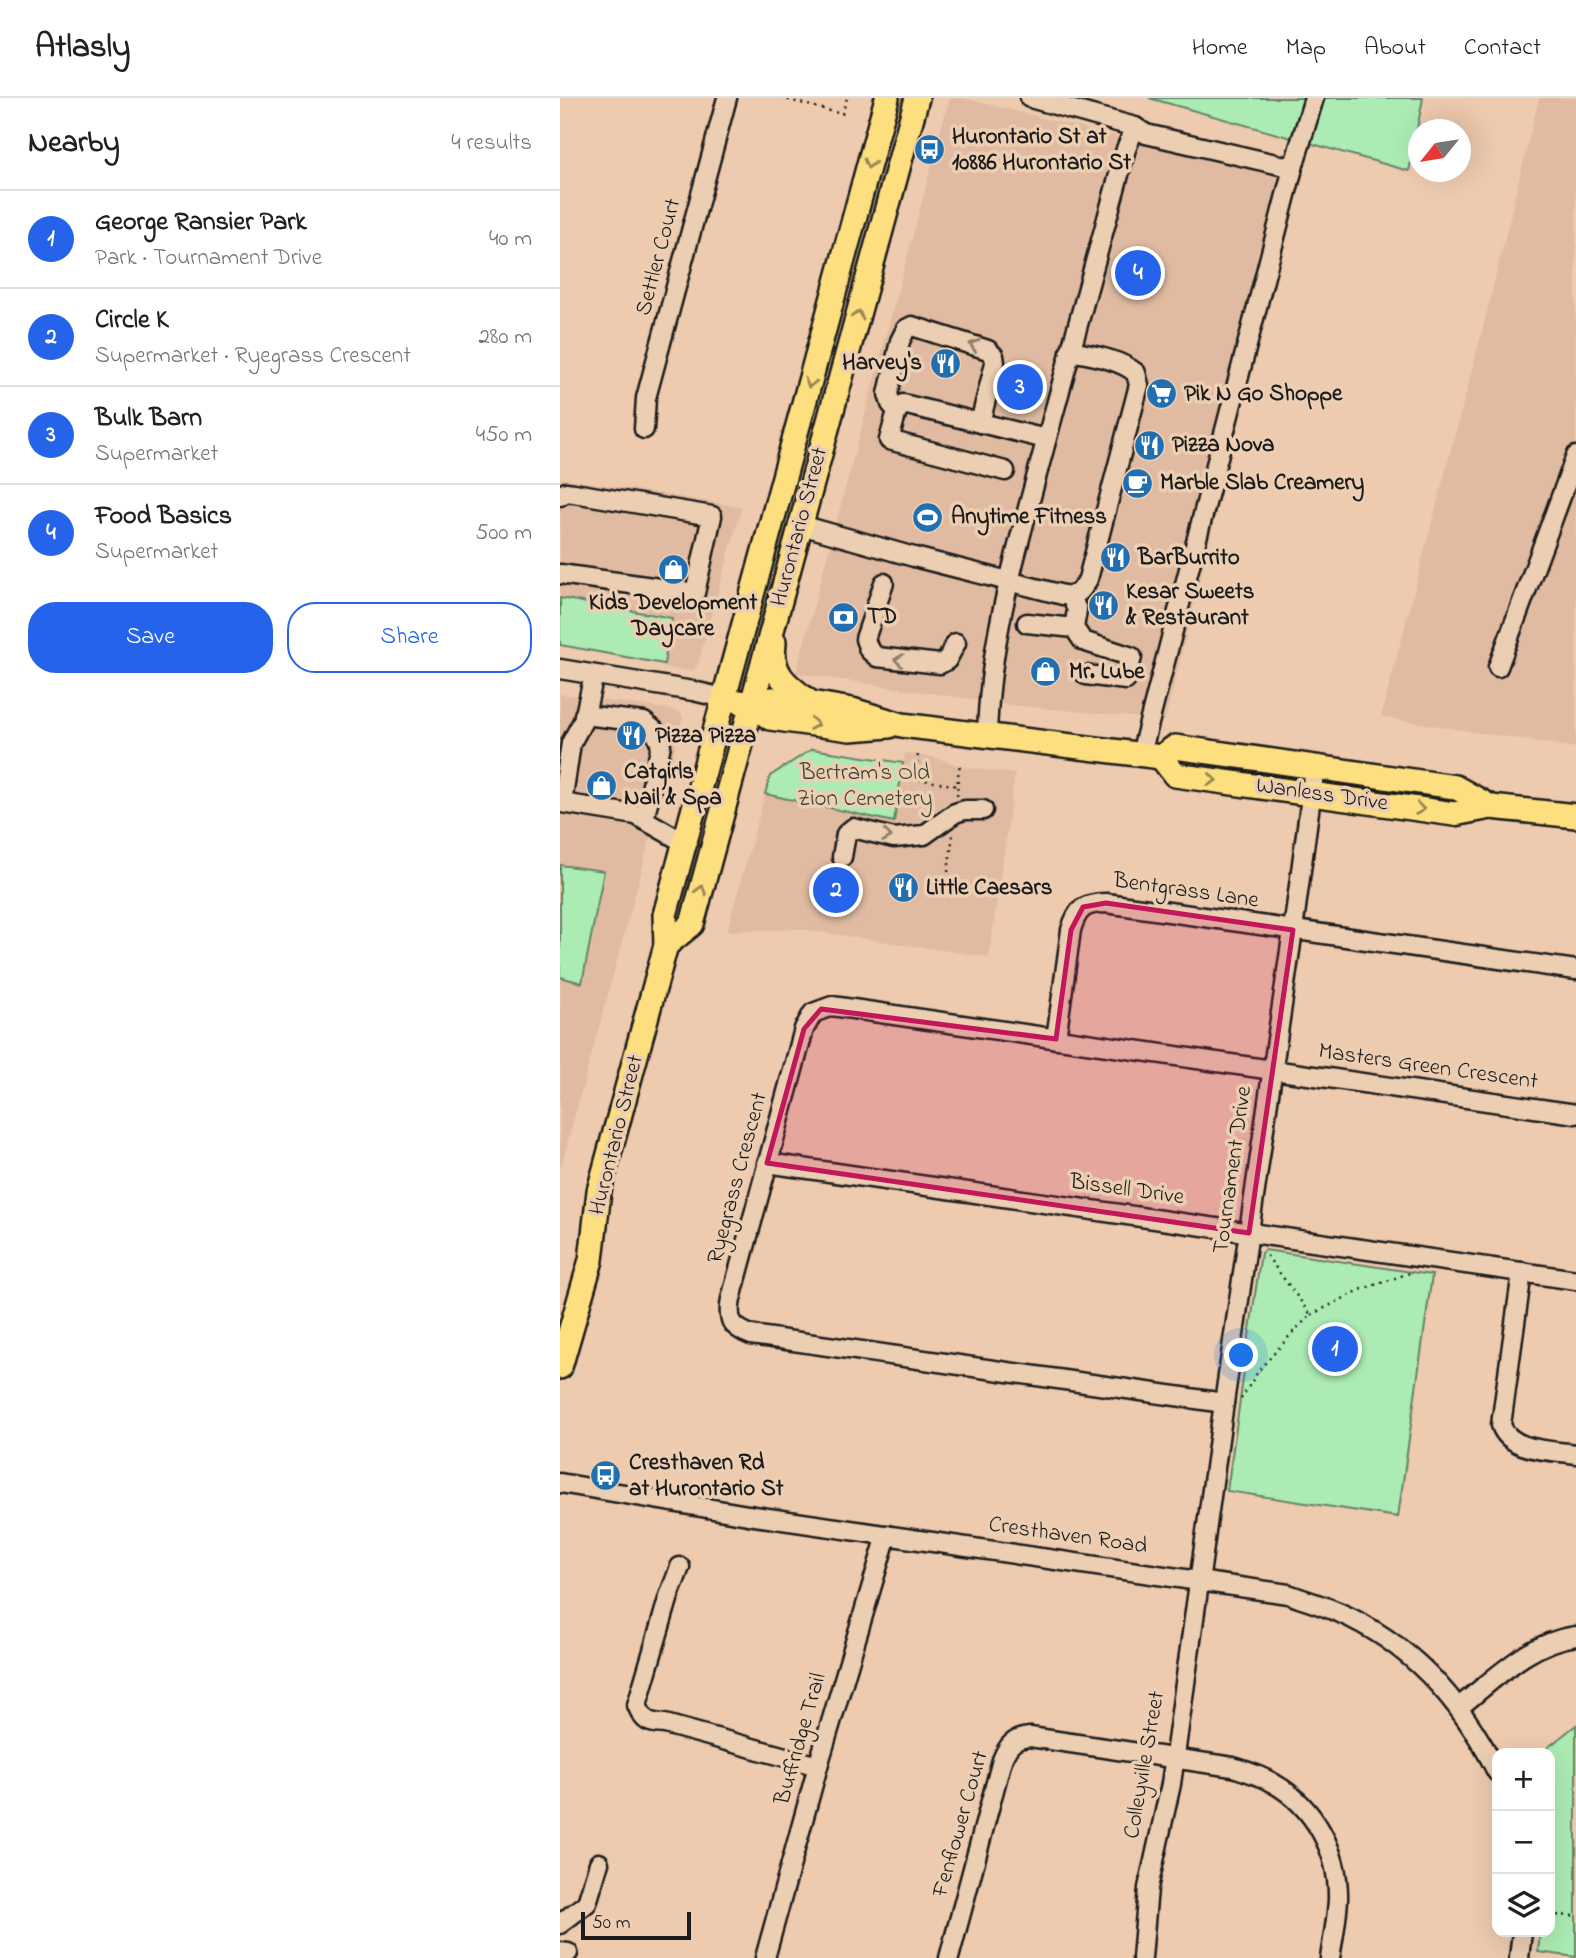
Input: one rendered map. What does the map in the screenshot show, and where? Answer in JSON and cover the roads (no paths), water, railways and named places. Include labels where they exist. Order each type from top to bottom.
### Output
[{"type":"main road","name":"Hurontario Street","points":[[560,1367],[591,1261],[599,1191],[666,945],[665,915],[887,98]]},
{"type":"main road","name":"Hurontario Street","points":[[666,945],[692,924],[917,98]]},
{"type":"main road","points":[[782,593],[773,646],[774,665],[786,683],[811,703]]},
{"type":"main road","points":[[724,698],[751,704]]},
{"type":"main road","name":"Wanless Drive","points":[[751,704],[772,699],[811,703],[852,710],[902,725],[1151,755],[1175,747],[1455,787],[1491,807]]},
{"type":"main road","name":"Wanless Drive","points":[[751,704],[770,718],[850,729],[902,725]]},
{"type":"main road","name":"Wanless Drive","points":[[1151,755],[1175,775],[1454,814],[1491,807],[1576,816]]},
{"type":"street","name":"Settler Court","points":[[644,429],[646,398],[727,98]]},
{"type":"street","points":[[1030,98],[1135,127],[1146,134],[1293,168]]},
{"type":"street","points":[[1151,755],[1148,722],[1293,168],[1314,98]]},
{"type":"street","points":[[987,737],[993,653],[1009,582],[1070,351],[1126,149],[1135,127]]},
{"type":"street","points":[[897,411],[888,394],[900,341],[906,329],[912,326],[988,350],[994,356],[995,363],[980,423]]},
{"type":"street","points":[[801,525],[1009,582],[1071,596],[1082,591],[1088,579],[1139,386],[1136,373],[1129,367],[1070,351]]},
{"type":"street","points":[[1005,471],[889,440],[897,411],[903,404],[1046,439]]},
{"type":"street","points":[[1498,667],[1576,456]]},
{"type":"street","points":[[560,495],[566,492],[575,493],[712,516],[695,593],[560,574]]},
{"type":"street","points":[[884,583],[865,639],[869,650],[877,657],[940,664],[947,660],[956,643]]},
{"type":"street","points":[[1071,596],[1077,610],[1074,628],[1083,641],[1132,657],[1126,680],[1086,675]]},
{"type":"street","points":[[1027,623],[1074,628]]},
{"type":"street","points":[[560,669],[724,698]]},
{"type":"street","points":[[594,675],[584,715],[571,743],[562,803],[636,815],[685,843]]},
{"type":"street","points":[[584,715],[644,722],[654,730],[661,744],[644,820]]},
{"type":"street","name":"Tournament Drive","points":[[1199,1580],[1231,1402],[1249,1233],[1315,767]]},
{"type":"street","points":[[842,857],[846,834],[853,828],[894,838],[924,835],[955,813],[983,810]]},
{"type":"street","name":"Bentgrass Lane","points":[[1056,1039],[1071,930],[1075,915],[1083,907],[1106,903],[1293,930]]},
{"type":"street","points":[[1293,930],[1576,970]]},
{"type":"street","name":"Ryegrass Crescent","points":[[1231,1402],[751,1335],[739,1330],[731,1322],[728,1311],[804,1029],[813,1013],[821,1009],[832,1006],[1272,1069]]},
{"type":"street","name":"Masters Green Crescent","points":[[1272,1069],[1576,1114]]},
{"type":"street","name":"Bissell Drive","points":[[767,1163],[1576,1280]]},
{"type":"street","points":[[1522,1272],[1501,1425],[1512,1442],[1576,1454]]},
{"type":"street","name":"Cresthaven Road","points":[[560,1483],[748,1515],[1288,1594],[1338,1612],[1380,1635],[1408,1655],[1459,1707],[1492,1762]]},
{"type":"street","name":"Buffridge Trail","points":[[765,1958],[818,1766],[887,1535]]},
{"type":"street","points":[[680,1567],[637,1705],[642,1717],[651,1723],[665,1724],[818,1766]]},
{"type":"street","name":"Colleyville Street","points":[[1142,1958],[1148,1888],[1171,1784],[1199,1580]]},
{"type":"street","points":[[1459,1707],[1514,1662],[1537,1647],[1576,1636]]},
{"type":"street","name":"Fenflower Court","points":[[949,1958],[1002,1760],[1007,1748],[1021,1737],[1233,1767],[1261,1776],[1286,1791],[1314,1822],[1328,1845],[1338,1898],[1330,1958]]},
{"type":"street","points":[[560,1924],[587,1903],[599,1863]]},
{"type":"street","points":[[1520,1958],[1522,1937]]},
{"type":"place","name":"Hurontario St at 10886 Hurontario St","points":[[929,150]]},
{"type":"place","name":"Food Basics","points":[[1138,273]]},
{"type":"place","name":"Harvey's","points":[[945,363]]},
{"type":"place","name":"Bulk Barn","points":[[1020,387]]},
{"type":"place","name":"Pik N Go Shoppe","points":[[1161,394]]},
{"type":"place","name":"Pizza Nova","points":[[1149,445]]},
{"type":"place","name":"Marble Slab Creamery","points":[[1137,483]]},
{"type":"place","name":"Anytime Fitness","points":[[928,517]]},
{"type":"place","name":"BarBurrito","points":[[1115,558]]},
{"type":"place","name":"Kids Development Daycare","points":[[673,569]]},
{"type":"place","name":"Kesar Sweets & Restaurant","points":[[1103,605]]},
{"type":"place","name":"TD","points":[[844,617]]},
{"type":"place","name":"Mr. Lube","points":[[1046,672]]},
{"type":"place","name":"Pizza Pizza","points":[[632,736]]},
{"type":"place","name":"Catgirls Nail & Spa","points":[[601,785]]},
{"type":"place","name":"Little Caesars","points":[[903,888]]},
{"type":"place","name":"Circle K","points":[[836,890]]},
{"type":"place","name":"George Ransier Park","points":[[1335,1349]]},
{"type":"place","name":"Cresthaven Rd at Hurontario St","points":[[606,1476]]},
{"type":"park label","name":"Bertram's Old Zion Cemetery","points":[[865,786]]}]
